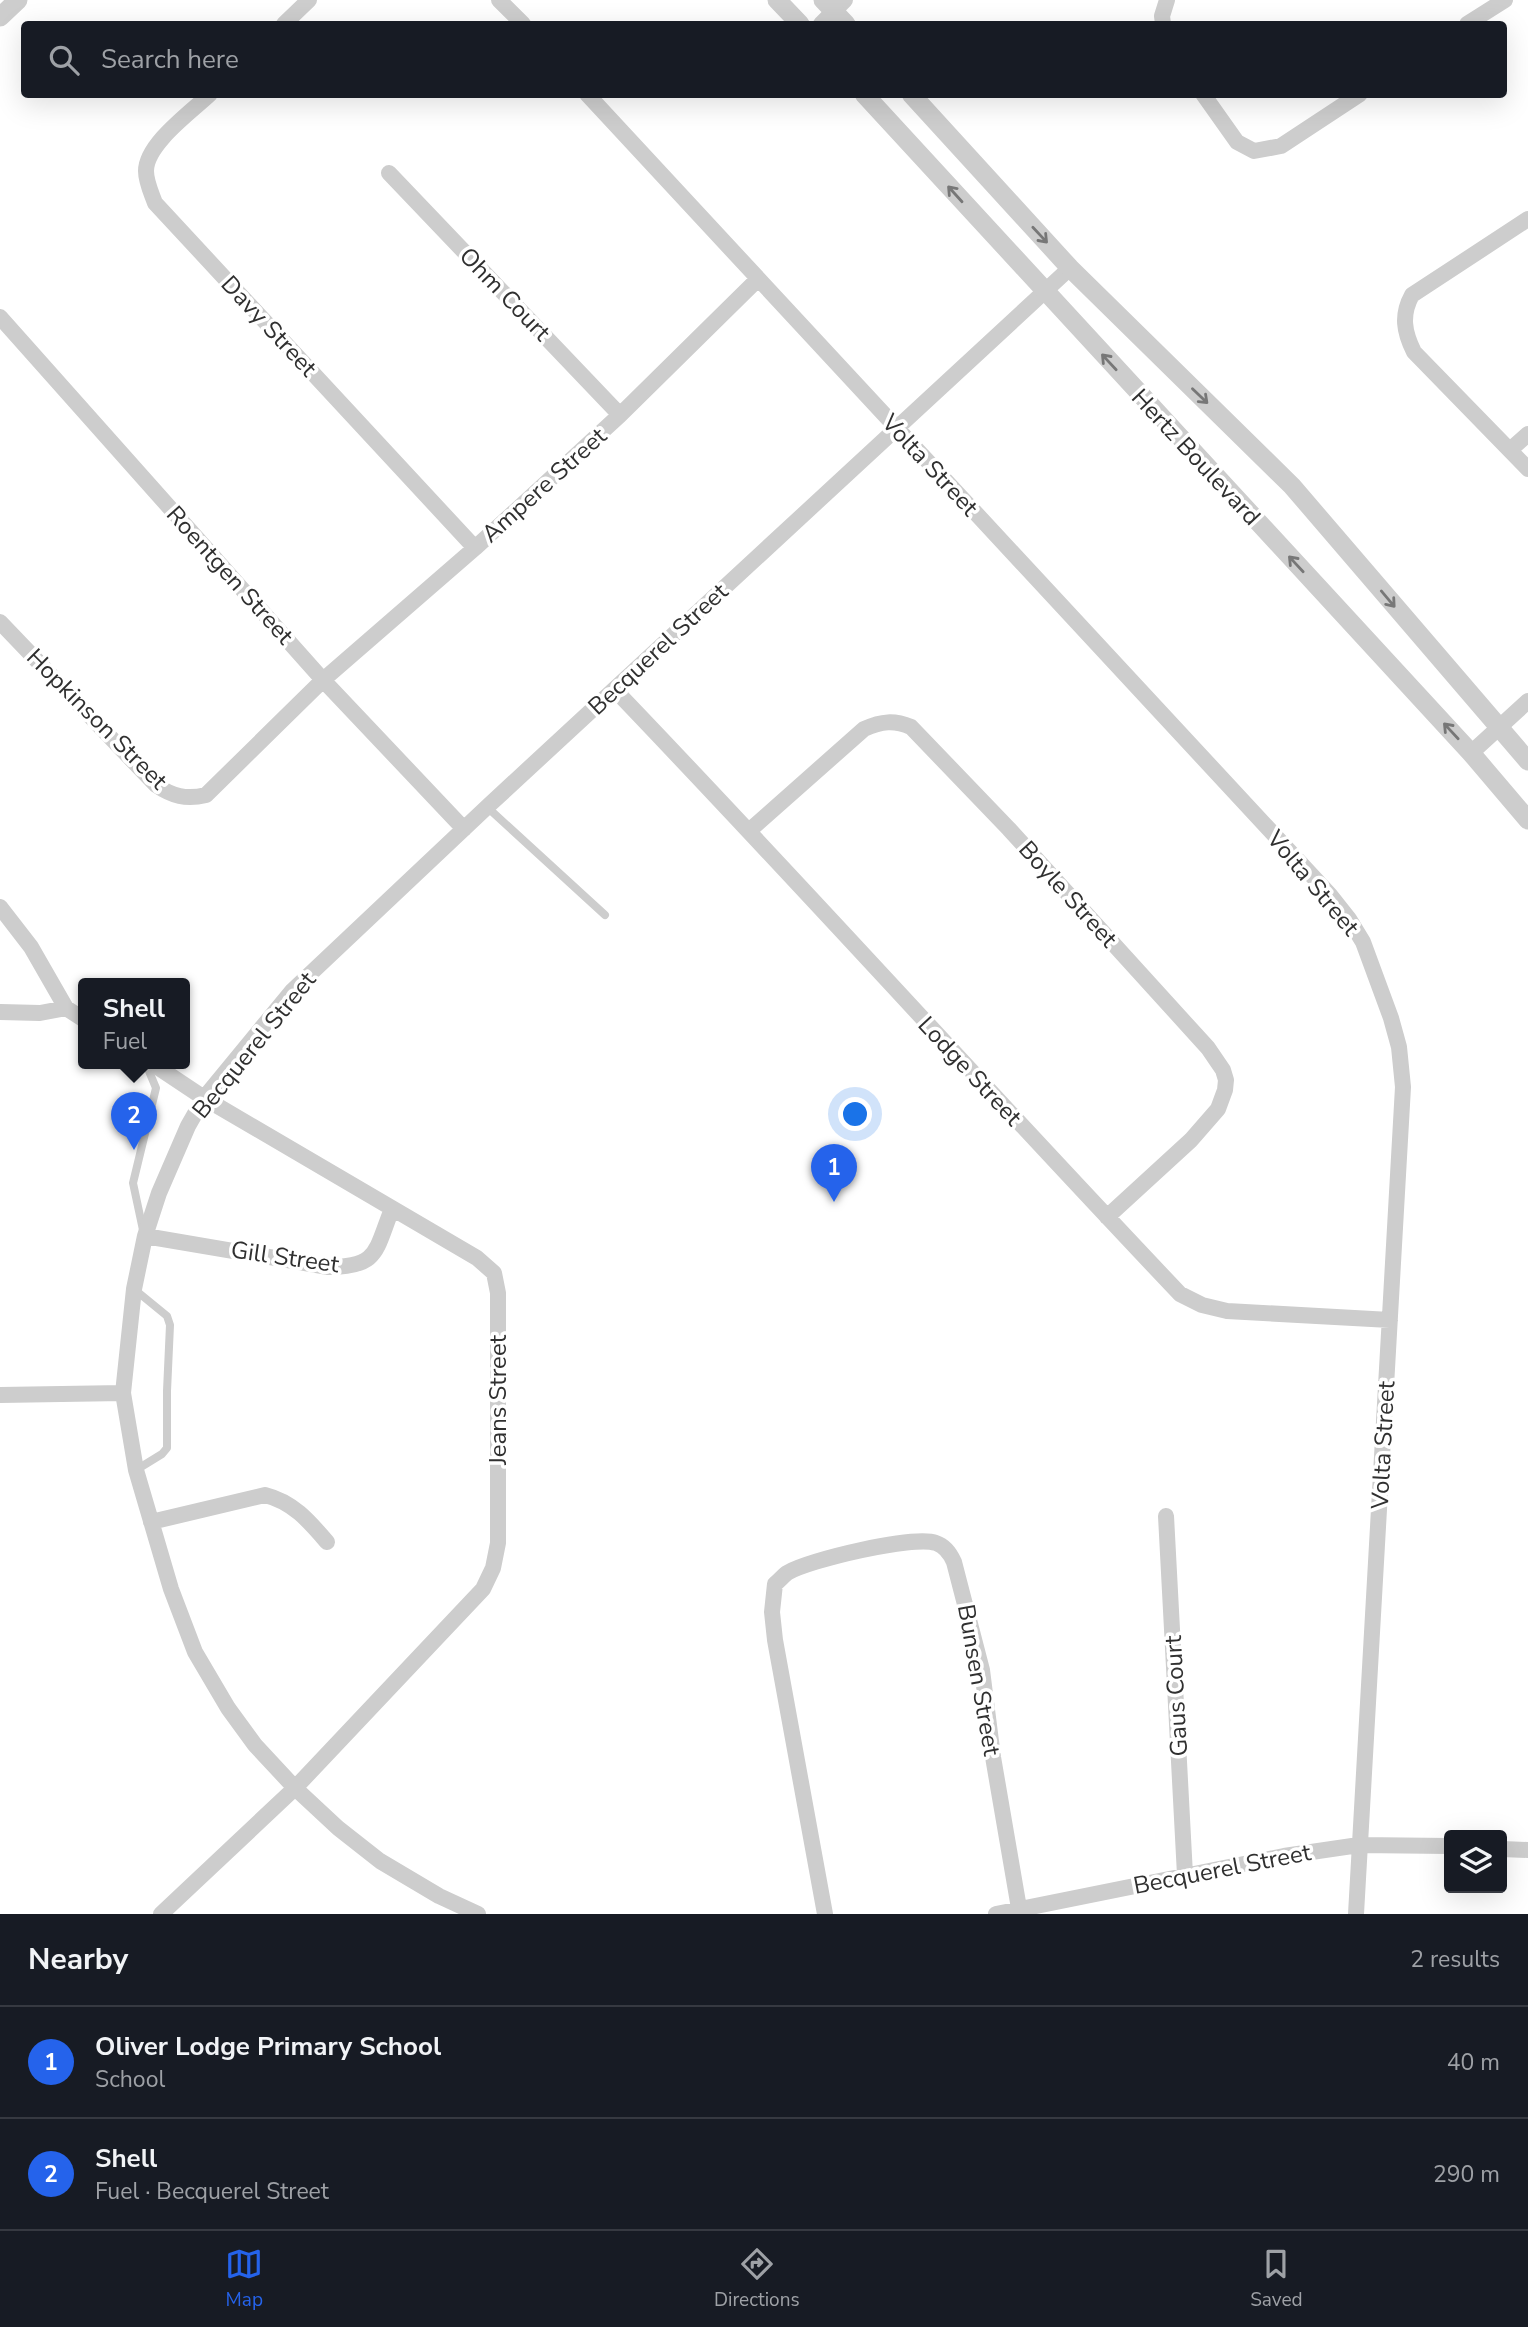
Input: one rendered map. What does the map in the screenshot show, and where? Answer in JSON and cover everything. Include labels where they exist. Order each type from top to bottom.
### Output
[{"type":"street","points":[[0,17],[18,0]]},
{"type":"street","points":[[287,21],[309,0]]},
{"type":"street","points":[[499,0],[520,21]]},
{"type":"street","points":[[778,0],[797,21]]},
{"type":"street","points":[[1163,21],[1167,0]]},
{"type":"street","points":[[1472,21],[1505,0]]},
{"type":"street","name":"Davy Street","points":[[206,98],[151,153],[145,167],[155,203],[475,548]]},
{"type":"street","points":[[591,98],[757,280]]},
{"type":"street","name":"Hertz Boulevard","points":[[868,98],[1471,753],[1528,820]]},
{"type":"street","name":"Hertz Boulevard","points":[[915,98],[1070,268],[1292,486],[1528,761]]},
{"type":"street","points":[[1206,98],[1237,142],[1254,151],[1281,146],[1354,98]]},
{"type":"street","name":"Ohm Court","points":[[389,173],[620,415]]},
{"type":"street","points":[[1528,219],[1412,295],[1405,307],[1404,320],[1407,339],[1414,352],[1528,469]]},
{"type":"street","name":"Becquerel Street","points":[[478,1914],[439,1896],[380,1861],[338,1828],[295,1788],[255,1745],[228,1708],[195,1652],[171,1589],[136,1470],[123,1393],[134,1289],[145,1236],[163,1182],[204,1098],[292,991],[1070,268]]},
{"type":"street","name":"Ampere Street","points":[[323,680],[475,548],[620,415],[757,280]]},
{"type":"street","name":"Volta Street","points":[[757,280],[1330,895],[1363,942],[1397,1037],[1403,1087],[1356,1914]]},
{"type":"street","name":"Roentgen Street","points":[[0,317],[323,680],[464,829]]},
{"type":"street","points":[[1510,450],[1528,434]]},
{"type":"street","name":"Hopkinson Street","points":[[0,622],[156,785],[169,794],[183,798],[206,795],[323,680]]},
{"type":"street","name":"Lodge Street","points":[[615,690],[750,830],[1180,1294],[1202,1305],[1227,1311],[1390,1320]]},
{"type":"street","points":[[1471,753],[1528,701]]},
{"type":"street","name":"Boyle Street","points":[[750,830],[864,729],[888,722],[899,722],[911,727],[1009,829],[1208,1048],[1223,1070],[1226,1080],[1226,1090],[1219,1109],[1191,1140],[1107,1217]]},
{"type":"street","points":[[0,907],[30,947],[66,1008],[78,1016]]},
{"type":"street","points":[[0,1012],[40,1013],[66,1008]]},
{"type":"street","points":[[160,1069],[204,1098]]},
{"type":"street","name":"Jeans Street","points":[[161,1914],[295,1788],[483,1589],[493,1568],[498,1543],[498,1285],[494,1273],[477,1258],[204,1098]]},
{"type":"street","name":"Gill Street","points":[[145,1236],[328,1267],[349,1267],[364,1263],[373,1254],[392,1209]]},
{"type":"street","points":[[0,1395],[123,1393]]},
{"type":"street","points":[[151,1522],[265,1495],[281,1499],[300,1512],[327,1542]]},
{"type":"street","name":"Gaus Court","points":[[1166,1516],[1185,1875]]},
{"type":"street","name":"Bunsen Street","points":[[825,1914],[775,1640],[772,1612],[775,1584],[796,1569],[848,1553],[932,1541],[944,1547],[954,1562],[982,1670],[993,1757],[1019,1912]]},
{"type":"street","name":"Becquerel Street","points":[[996,1914],[1019,1912],[1185,1875],[1359,1845],[1444,1846]]},
{"type":"street","points":[[1507,1849],[1528,1850]]},
{"type":"lane","points":[[487,807],[604,915]]},
{"type":"lane","points":[[145,1236],[133,1183],[156,1088],[148,1069]]},
{"type":"lane","points":[[134,1289],[167,1316],[170,1325],[167,1447],[162,1454],[136,1470]]},
{"type":"place","name":"Shell","points":[[134,1150]]},
{"type":"place","name":"Oliver Lodge Primary School","points":[[834,1202]]}]
